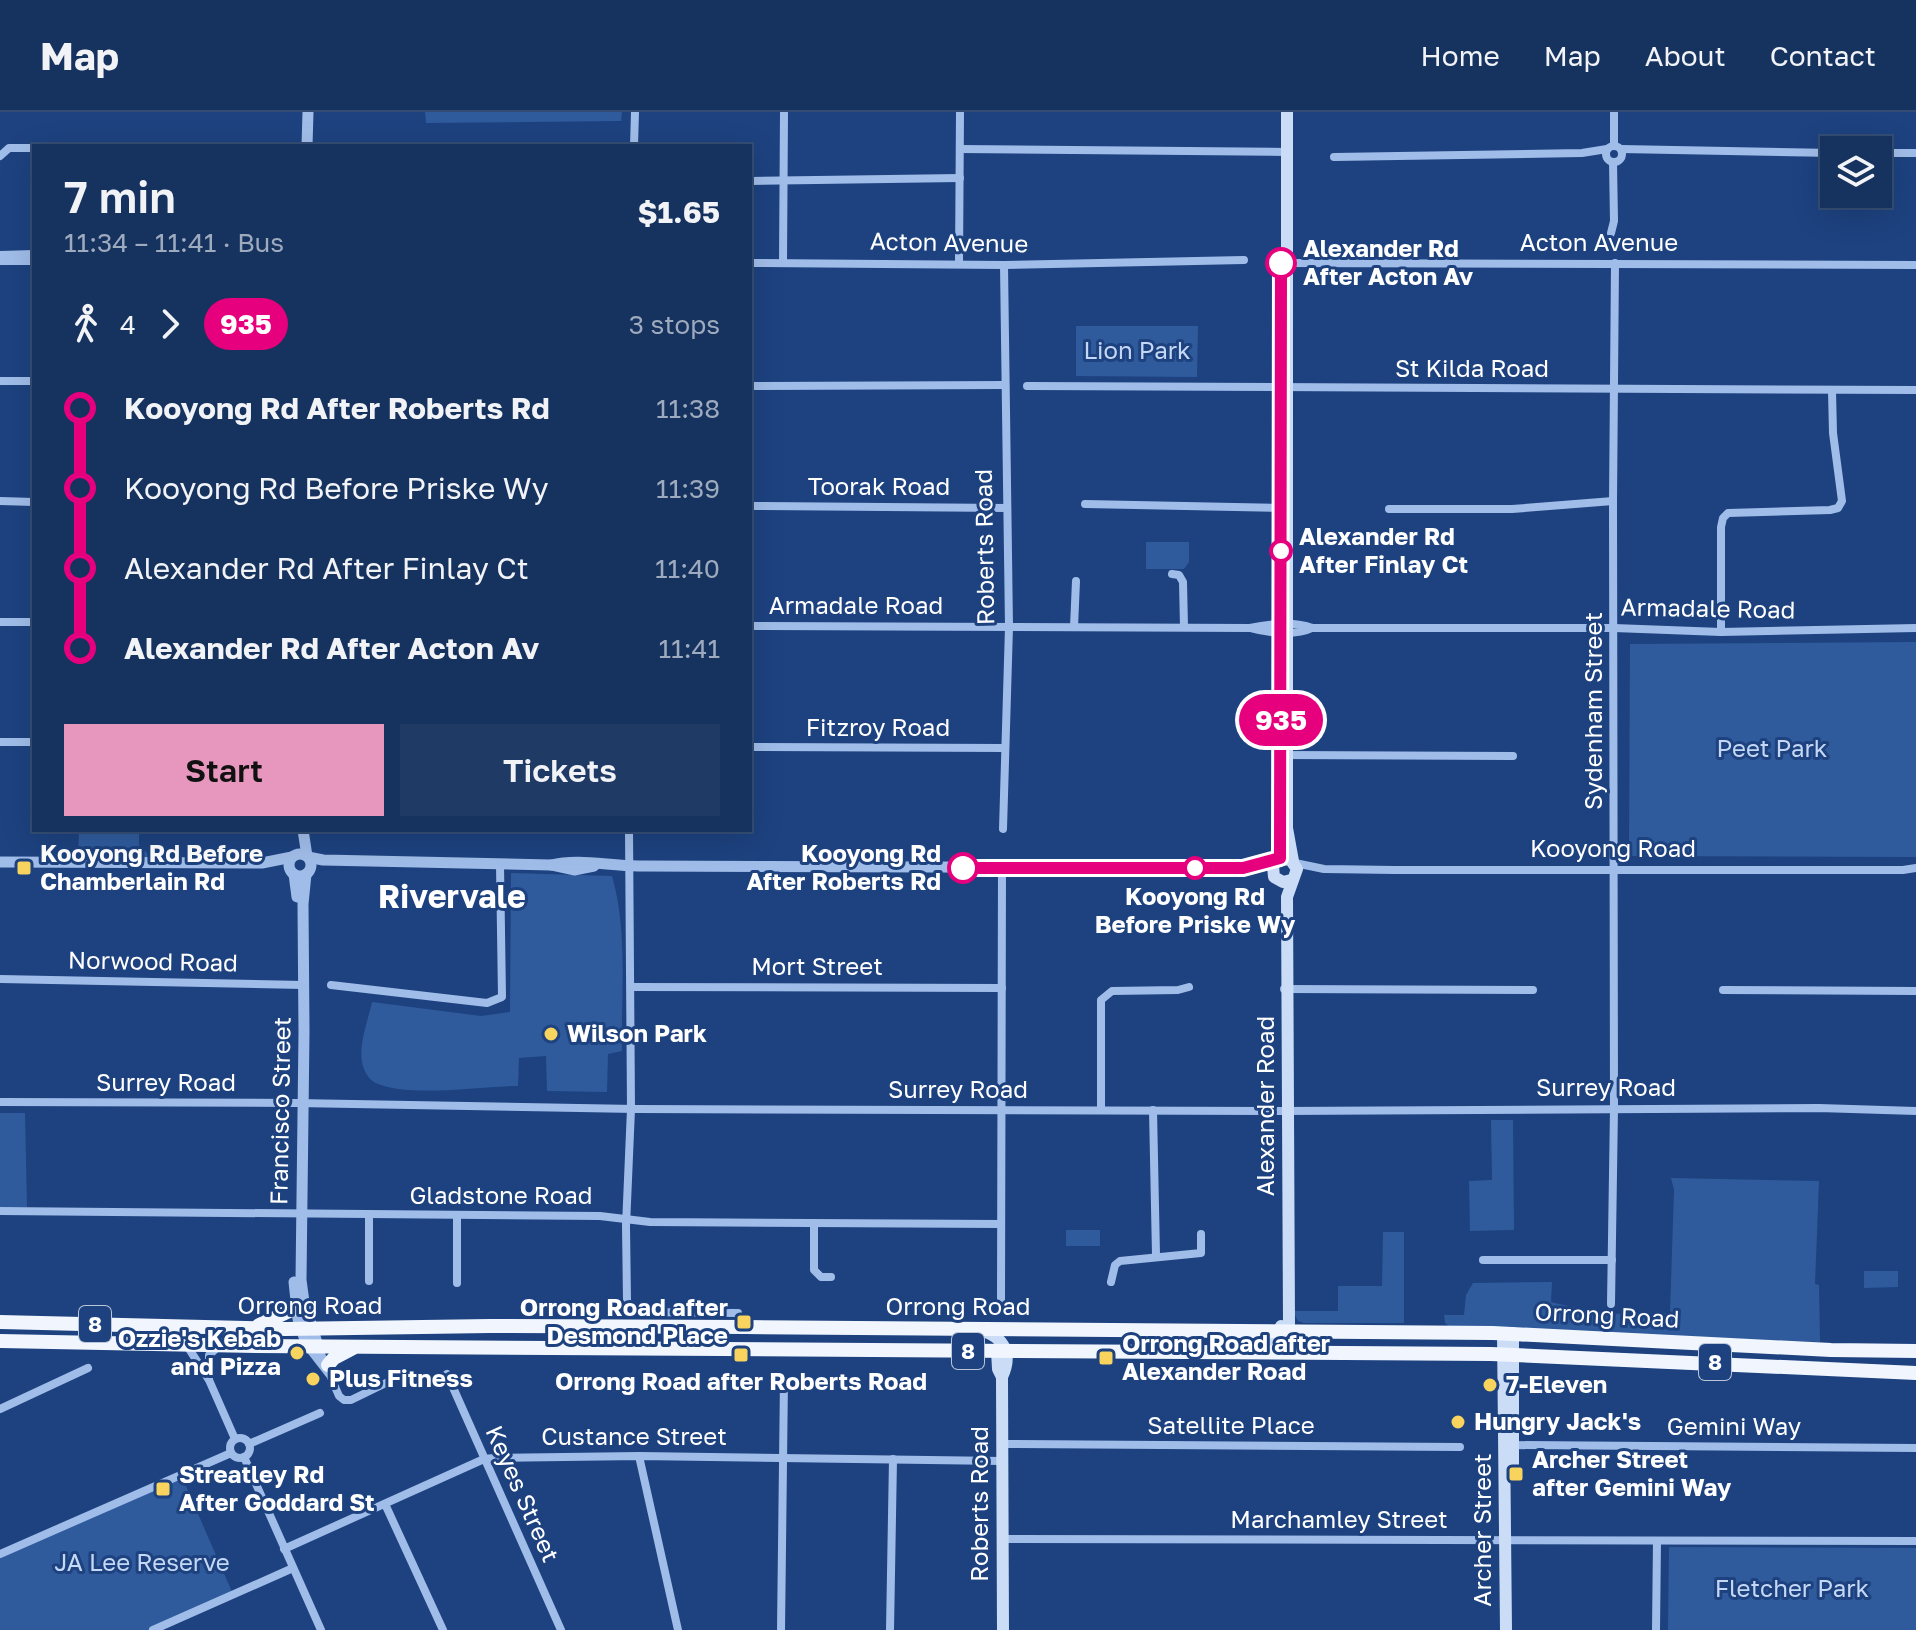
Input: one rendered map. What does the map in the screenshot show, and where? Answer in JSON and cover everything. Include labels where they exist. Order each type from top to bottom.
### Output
[{"type":"highway","points":[[252,1328],[296,1308]]},
{"type":"highway","name":"Orrong Road","points":[[0,1322],[306,1329],[505,1326],[1508,1333],[1831,1350],[1916,1351]]},
{"type":"highway","name":"Orrong Road","points":[[0,1341],[219,1346],[1508,1354],[1916,1373]]},
{"type":"highway","points":[[329,1370],[334,1358],[356,1346]]},
{"type":"main road","name":"Alexander Road","points":[[1283,1331],[1280,1324],[1286,989],[1282,892],[1286,869],[1284,112]]},
{"type":"main road","points":[[979,1329],[996,1336],[1002,1351]]},
{"type":"main road","points":[[1264,1353],[1283,1331],[1289,1341],[1310,1353]]},
{"type":"main road","name":"Archer Street","points":[[1508,1333],[1509,1630]]},
{"type":"main road","name":"Roberts Road","points":[[1002,1351],[1006,1369],[1002,1377],[1003,1630]]},
{"type":"street","points":[[301,112],[304,144]]},
{"type":"street","points":[[304,144],[308,112]]},
{"type":"street","points":[[634,144],[635,112]]},
{"type":"street","points":[[783,263],[784,112]]},
{"type":"street","points":[[959,263],[960,112]]},
{"type":"street","points":[[1611,233],[1614,221],[1614,112]]},
{"type":"street","points":[[0,156],[9,148],[32,148]]},
{"type":"street","points":[[960,149],[1284,152]]},
{"type":"street","points":[[1334,157],[1644,152],[1820,153]]},
{"type":"street","points":[[1892,153],[1916,153]]},
{"type":"street","points":[[752,181],[960,178]]},
{"type":"street","points":[[0,258],[32,254]]},
{"type":"street","points":[[0,258],[32,261]]},
{"type":"street","name":"Acton Avenue","points":[[752,263],[1004,265],[1244,260]]},
{"type":"street","name":"Acton Avenue","points":[[1284,263],[1916,265]]},
{"type":"street","name":"Sydenham Street","points":[[1611,1304],[1615,263]]},
{"type":"street","name":"Roberts Road","points":[[1003,829],[1009,627],[1004,265]]},
{"type":"street","points":[[0,381],[32,381]]},
{"type":"street","points":[[752,386],[1005,385]]},
{"type":"street","name":"St Kilda Road","points":[[1027,386],[1916,390]]},
{"type":"street","points":[[1721,632],[1723,518],[1728,513],[1830,510],[1838,508],[1842,501],[1833,433],[1832,391]]},
{"type":"street","points":[[0,501],[32,502]]},
{"type":"street","points":[[1389,509],[1512,509],[1613,501]]},
{"type":"street","points":[[1085,504],[1284,508]]},
{"type":"street","name":"Toorak Road","points":[[752,506],[1007,508]]},
{"type":"street","points":[[1172,574],[1179,575],[1183,582],[1184,627]]},
{"type":"street","points":[[1074,627],[1076,581]]},
{"type":"street","points":[[0,622],[32,622]]},
{"type":"street","name":"Armadale Road","points":[[752,626],[1184,627],[1250,628],[1261,631],[1312,628],[1614,628],[1721,632],[1914,629]]},
{"type":"street","points":[[0,742],[32,742]]},
{"type":"street","name":"Fitzroy Road","points":[[752,747],[1005,748]]},
{"type":"street","points":[[1284,755],[1513,756]]},
{"type":"street","points":[[297,832],[301,856],[311,864],[300,872],[289,863],[301,856]]},
{"type":"street","points":[[301,856],[303,832]]},
{"type":"street","points":[[629,832],[631,1109],[625,1218],[627,1301],[635,1312],[738,1313]]},
{"type":"street","name":"Kooyong Road","points":[[0,862],[262,863],[301,856],[323,860],[500,865],[551,865],[572,860],[595,865],[628,866],[1614,871],[1916,868]]},
{"type":"street","name":"Kooyong Road","points":[[262,863],[300,872],[332,867],[488,869],[500,865]]},
{"type":"street","points":[[331,985],[487,1003],[502,997],[500,865]]},
{"type":"street","points":[[1001,1301],[1002,868]]},
{"type":"street","name":"Kooyong Road","points":[[1903,870],[1916,874]]},
{"type":"street","name":"Francisco Street","points":[[300,872],[297,891],[301,985],[296,1308],[312,1346]]},
{"type":"street","name":"Norwood Road","points":[[0,979],[301,985]]},
{"type":"street","name":"Mort Street","points":[[631,987],[1002,988]]},
{"type":"street","points":[[1101,1110],[1101,1000],[1112,991],[1178,990],[1189,987]]},
{"type":"street","points":[[1286,989],[1533,990]]},
{"type":"street","points":[[1723,990],[1916,991]]},
{"type":"street","name":"Surrey Road","points":[[0,1102],[631,1109],[1284,1111],[1819,1108],[1916,1111]]},
{"type":"street","points":[[1153,1110],[1156,1255]]},
{"type":"street","name":"Gladstone Road","points":[[0,1211],[625,1218],[650,1222],[1001,1224]]},
{"type":"street","name":"Francisco Street","points":[[298,1214],[306,1329]]},
{"type":"street","points":[[369,1215],[369,1281]]},
{"type":"street","points":[[457,1217],[457,1283]]},
{"type":"street","points":[[814,1223],[814,1270],[821,1277],[831,1277]]},
{"type":"street","points":[[1111,1282],[1115,1265],[1120,1261],[1156,1255],[1206,1253],[1201,1234]]},
{"type":"street","points":[[1483,1260],[1612,1260]]},
{"type":"street","points":[[186,1344],[209,1380],[235,1439]]},
{"type":"street","points":[[209,1380],[209,1355],[219,1346]]},
{"type":"street","points":[[312,1346],[329,1370],[339,1396],[347,1400],[390,1381]]},
{"type":"street","points":[[0,1409],[88,1368]]},
{"type":"street","name":"Keyes Street","points":[[447,1374],[561,1630]]},
{"type":"street","points":[[781,1630],[784,1379]]},
{"type":"street","points":[[249,1444],[320,1413]]},
{"type":"street","points":[[235,1439],[249,1444]]},
{"type":"street","points":[[235,1439],[230,1446],[231,1453],[235,1457],[244,1457]]},
{"type":"street","points":[[244,1457],[249,1444]]},
{"type":"street","name":"Satellite Place","points":[[1003,1444],[1460,1447]]},
{"type":"street","name":"Gemini Way","points":[[1509,1445],[1916,1448]]},
{"type":"street","points":[[0,1554],[231,1453]]},
{"type":"street","points":[[639,1456],[678,1630]]},
{"type":"street","name":"Custance Street","points":[[284,1549],[484,1459],[639,1456],[1002,1461]]},
{"type":"street","points":[[244,1457],[321,1630]]},
{"type":"street","points":[[890,1630],[893,1459]]},
{"type":"street","points":[[385,1504],[443,1630]]},
{"type":"street","name":"Marchamley Street","points":[[1002,1539],[1916,1541]]},
{"type":"street","points":[[1656,1630],[1657,1541]]},
{"type":"street","points":[[153,1630],[293,1568]]},
{"type":"green space","points":[[425,112],[622,112],[621,121],[426,123]]},
{"type":"green space","name":"Lion Park","points":[[1076,326],[1198,326],[1197,377],[1076,376]]},
{"type":"green space","points":[[1146,542],[1189,542],[1189,562],[1184,569],[1146,569]]},
{"type":"green space","name":"Peet Park","points":[[1916,642],[1916,857],[1629,856],[1630,644]]},
{"type":"green space","points":[[79,832],[139,832],[139,845],[148,858],[78,857]]},
{"type":"green space","points":[[511,873],[612,876],[622,941],[622,1051],[608,1054],[607,1092],[547,1091],[546,1056],[519,1058],[518,1086],[412,1090],[373,1081],[364,1069],[361,1053],[372,1002],[481,1016],[510,1012]]},
{"type":"green space","points":[[0,1113],[25,1113],[27,1207],[0,1208]]},
{"type":"green space","points":[[1491,1120],[1513,1120],[1514,1230],[1470,1231],[1469,1181],[1492,1180]]},
{"type":"green space","points":[[1671,1178],[1819,1181],[1815,1284],[1819,1285],[1820,1342],[1450,1327],[1445,1323],[1444,1315],[1464,1315],[1466,1295],[1473,1283],[1552,1282],[1551,1302],[1602,1314],[1670,1313],[1674,1190]]},
{"type":"green space","points":[[1066,1230],[1100,1230],[1100,1246],[1066,1246]]},
{"type":"green space","points":[[1383,1232],[1404,1232],[1404,1323],[1298,1321],[1293,1311],[1338,1311],[1338,1286],[1382,1286]]},
{"type":"green space","points":[[1864,1271],[1898,1271],[1898,1287],[1864,1288]]},
{"type":"green space","name":"JA Lee Reserve","points":[[181,1475],[233,1594],[153,1630],[0,1630],[0,1554]]},
{"type":"green space","name":"Fletcher Park","points":[[1669,1547],[1916,1548],[1916,1630],[1668,1630]]},
{"type":"bus line","name":"935","points":[[963,868],[1243,868],[1280,858],[1281,263]]},
{"type":"place","name":"Alexander Rd After Acton Av","points":[[1281,263]]},
{"type":"place","name":"Alexander Rd After Finlay Ct","points":[[1281,551]]},
{"type":"place","name":"Kooyong Rd Before Chamberlain Rd","points":[[24,868]]},
{"type":"place","name":"Kooyong Rd After Roberts Rd","points":[[963,868]]},
{"type":"place","name":"Kooyong Rd Before Priske Wy","points":[[1195,868]]},
{"type":"place","name":"Wilson Park","points":[[551,1034]]},
{"type":"place","name":"Orrong Road after Desmond Place","points":[[744,1322]]},
{"type":"place","name":"Ozzie's Kebab and Pizza","points":[[297,1353]]},
{"type":"place","name":"Orrong Road after Roberts Road","points":[[741,1355]]},
{"type":"place","name":"Orrong Road after Alexander Road","points":[[1106,1358]]},
{"type":"place","name":"Plus Fitness","points":[[313,1379]]},
{"type":"place","name":"7-Eleven","points":[[1490,1385]]},
{"type":"place","name":"Hungry Jack's","points":[[1458,1422]]},
{"type":"place","name":"Archer Street after Gemini Way","points":[[1516,1474]]},
{"type":"place","name":"Streatley Rd After Goddard St","points":[[163,1489]]},
{"type":"district","name":"Rivervale","points":[[452,897]]}]
